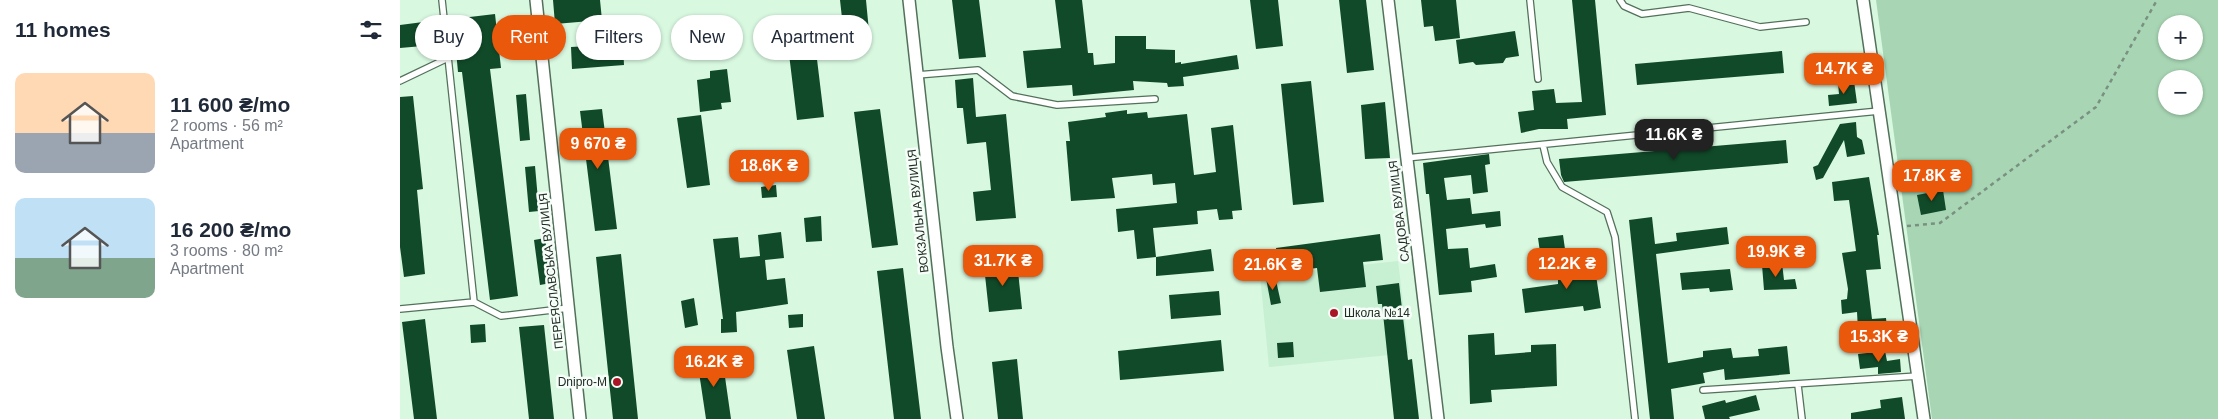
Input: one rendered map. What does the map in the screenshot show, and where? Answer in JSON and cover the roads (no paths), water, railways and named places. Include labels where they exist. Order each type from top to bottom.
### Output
[{"type":"street","name":"ПЕРЕЯСЛАВСЬКА ВУЛИЦЯ","points":[[536,0],[580,419]]},
{"type":"street","name":"ВОКЗАЛЬНА ВУЛИЦЯ","points":[[909,0],[947,347],[957,419]]},
{"type":"street","name":"САДОВА ВУЛИЦЯ","points":[[1388,0],[1438,419]]},
{"type":"street","points":[[1863,0],[1924,419]]},
{"type":"lane","points":[[442,0],[444,15]]},
{"type":"lane","points":[[1530,0],[1538,79]]},
{"type":"lane","points":[[1620,0],[1624,6],[1642,14],[1689,8],[1760,26],[1806,22]]},
{"type":"lane","points":[[400,81],[444,60]]},
{"type":"lane","points":[[448,60],[474,302]]},
{"type":"lane","points":[[917,75],[978,70],[1012,96],[1056,105],[1154,99]]},
{"type":"lane","points":[[1406,158],[1879,111]]},
{"type":"lane","points":[[1543,145],[1547,162],[1562,187],[1607,212],[1615,236],[1635,419]]},
{"type":"lane","points":[[400,308],[474,302],[501,316],[569,308]]},
{"type":"lane","points":[[1703,390],[1918,376]]},
{"type":"lane","points":[[1798,385],[1802,419]]},
{"type":"place","name":"Школа №14","points":[[1334,313]]},
{"type":"place","name":"Dnipro-M","points":[[617,382]]}]
